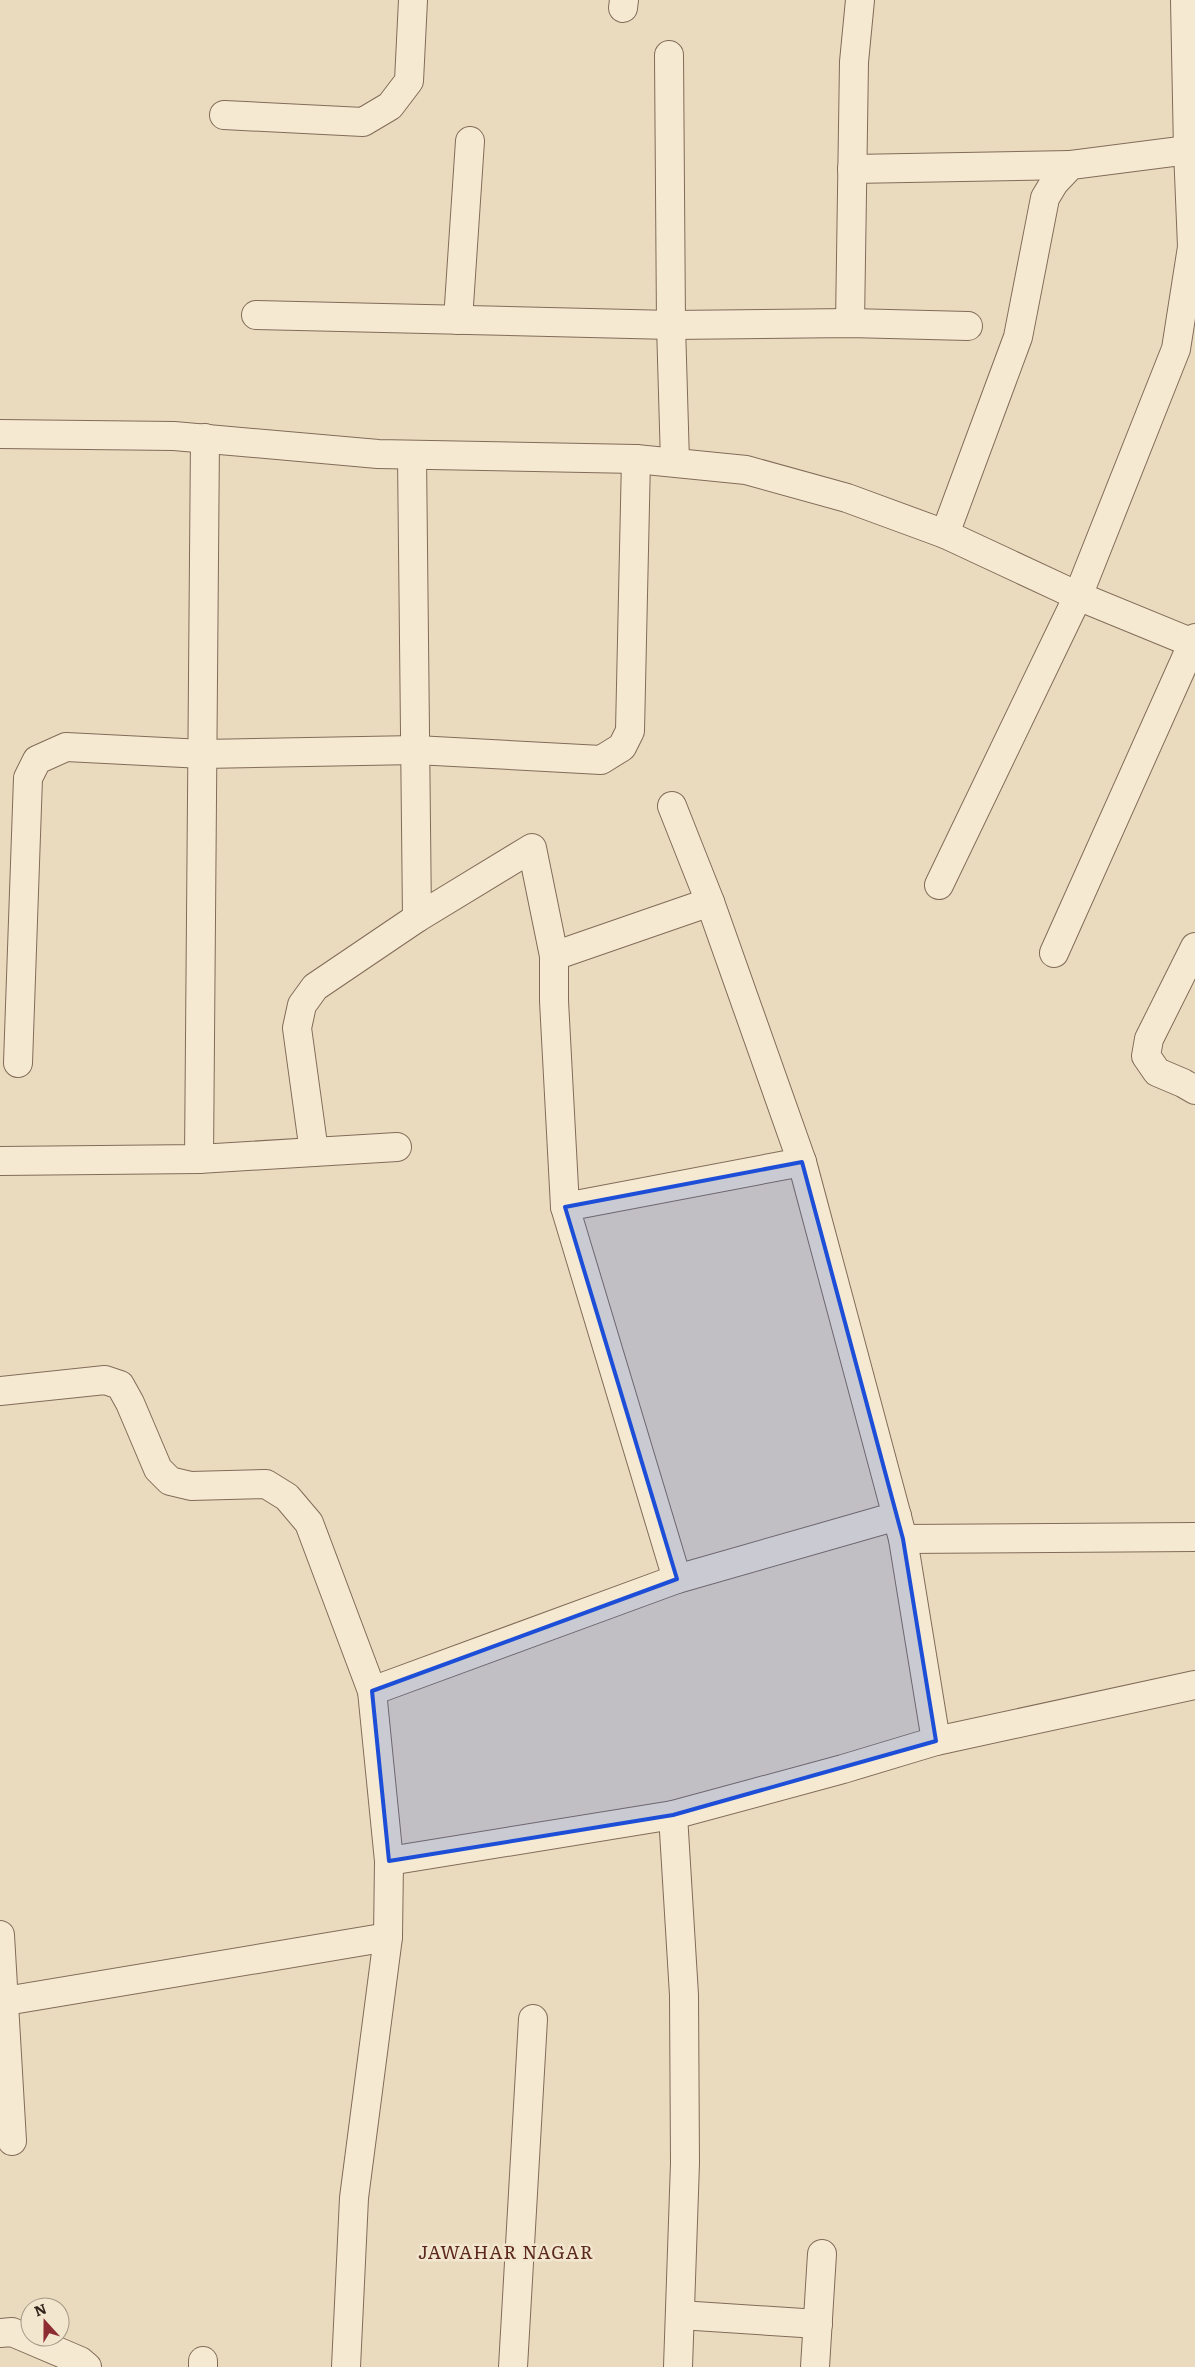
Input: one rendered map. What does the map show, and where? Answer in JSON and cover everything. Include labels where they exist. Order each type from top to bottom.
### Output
[{"type":"street","points":[[224,115],[363,122],[390,106],[409,81],[413,0]]},
{"type":"street","points":[[850,323],[854,62],[860,0]]},
{"type":"street","points":[[939,886],[1078,596],[1176,349],[1192,247],[1191,150],[1185,0]]},
{"type":"street","points":[[669,54],[671,325],[675,462]]},
{"type":"street","points":[[458,320],[470,141]]},
{"type":"street","points":[[852,169],[1071,165],[1191,150]]},
{"type":"street","points":[[945,534],[1018,337],[1045,198],[1054,183],[1071,165]]},
{"type":"street","points":[[256,315],[671,325],[850,323],[968,326]]},
{"type":"street","points":[[0,434],[174,436],[378,454],[636,459],[746,470],[847,498],[945,534],[1078,596],[1194,642],[1054,952]]},
{"type":"street","points":[[200,1159],[205,438]]},
{"type":"street","points":[[412,455],[417,918]]},
{"type":"street","points":[[18,1064],[28,778],[38,760],[66,747],[203,754],[416,750],[601,760],[622,747],[630,731],[636,459]]},
{"type":"street","points":[[672,806],[710,902],[802,1162],[900,1528],[936,1742]]},
{"type":"street","points":[[314,1152],[297,1028],[302,1005],[316,987],[417,918],[532,848],[554,956],[554,1002],[565,1207],[677,1579]]},
{"type":"street","points":[[554,956],[710,902]]},
{"type":"street","points":[[1195,948],[1149,1039],[1146,1056],[1157,1072],[1195,1090]]},
{"type":"street","points":[[0,1162],[200,1159],[397,1147]]},
{"type":"street","points":[[565,1207],[802,1162]]},
{"type":"street","points":[[0,1391],[105,1380],[120,1385],[130,1403],[158,1469],[170,1481],[190,1486],[266,1484],[287,1497],[309,1523],[372,1690],[389,1861],[388,1937],[354,2198],[346,2367]]},
{"type":"street","points":[[372,1690],[677,1579],[900,1528],[1195,1537]]},
{"type":"street","points":[[389,1861],[673,1815],[936,1742],[1195,1684]]},
{"type":"street","points":[[673,1815],[684,1995],[685,2163],[678,2367]]},
{"type":"street","points":[[0,1934],[2,2001],[12,2141]]},
{"type":"street","points":[[2,2001],[388,1937]]},
{"type":"street","points":[[513,2367],[532,2019]]},
{"type":"street","points":[[815,2367],[822,2254]]},
{"type":"street","points":[[680,2315],[818,2324]]},
{"type":"street","points":[[0,2333],[12,2332],[80,2361],[88,2367]]},
{"type":"highlighted area","points":[[802,1162],[903,1539],[936,1741],[673,1815],[389,1861],[372,1691],[677,1579],[565,1207]]},
{"type":"district","name":"JAWAHAR NAGAR","points":[[506,2251]]}]
